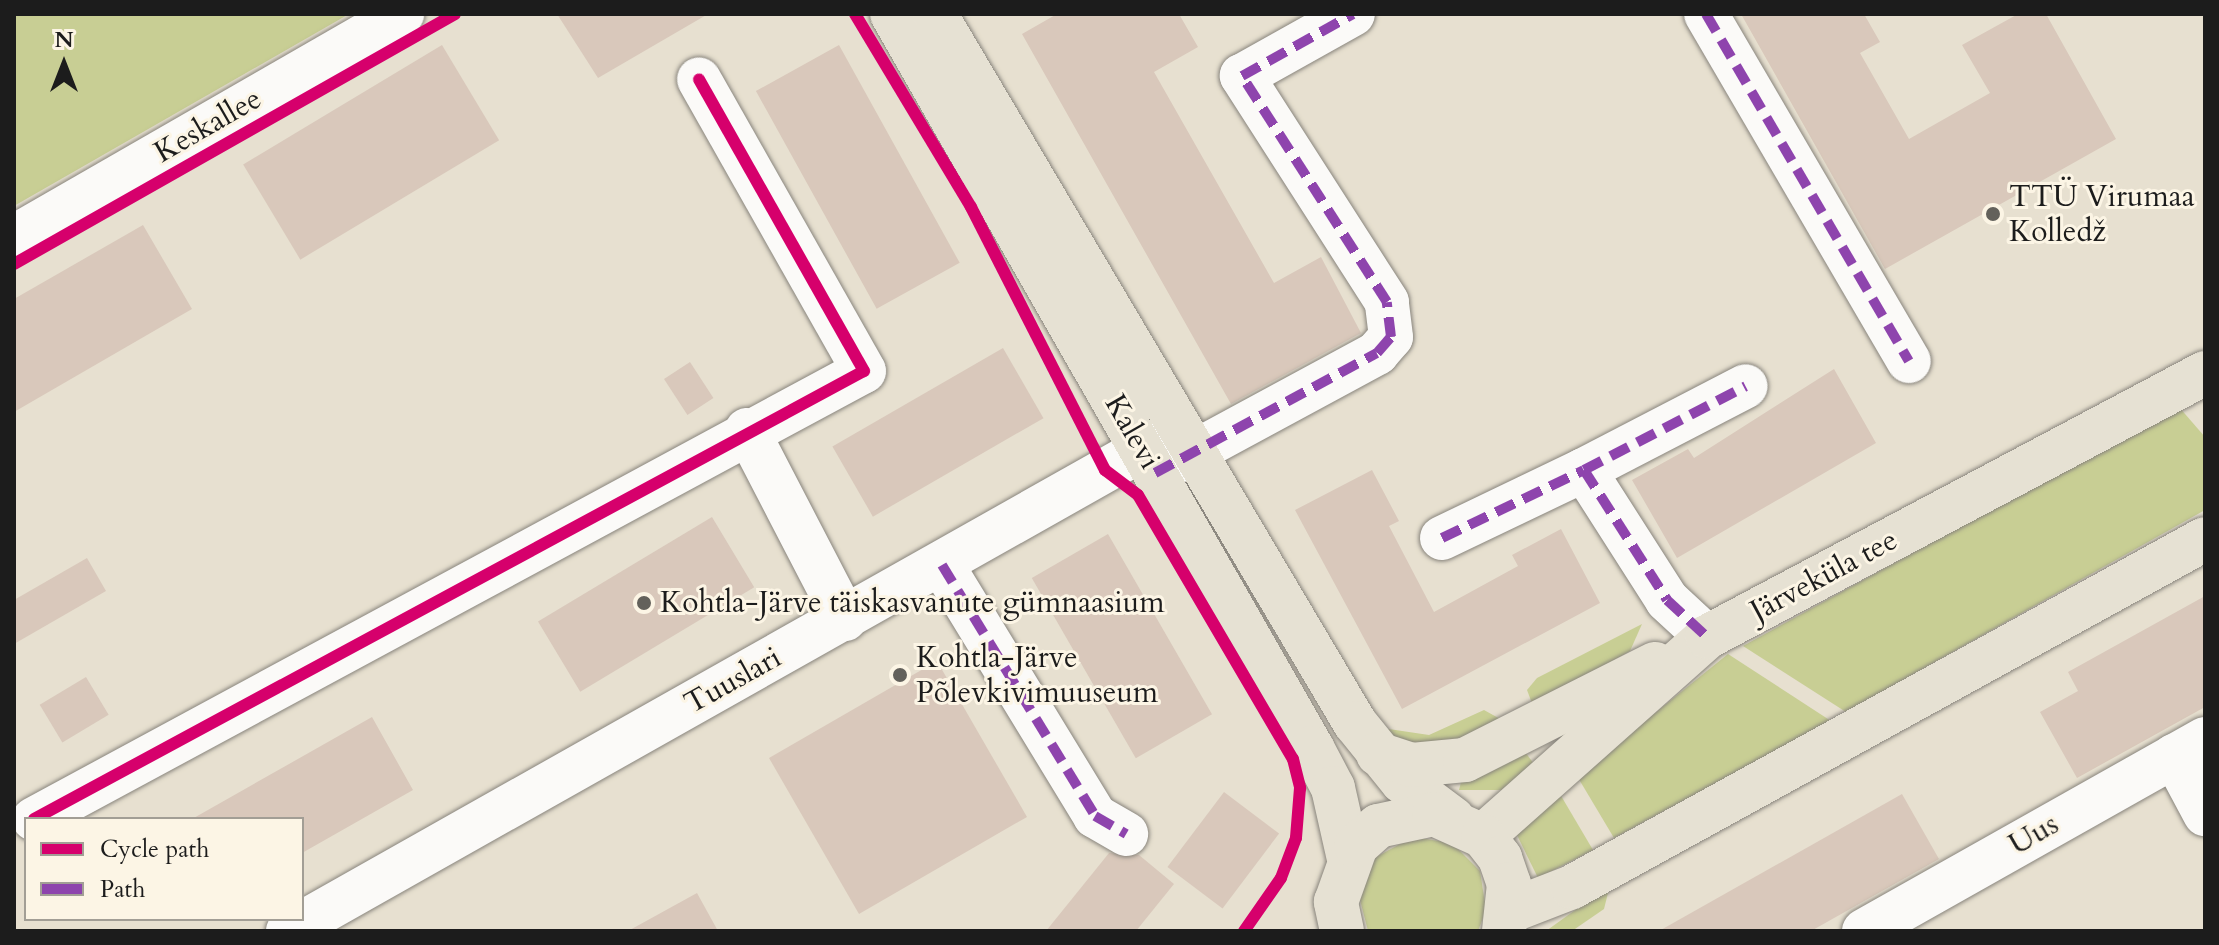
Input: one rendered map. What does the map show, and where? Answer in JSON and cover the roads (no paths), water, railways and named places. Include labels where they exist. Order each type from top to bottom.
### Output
[{"type":"main road","name":"Kalevi","points":[[892,14],[1167,452],[1376,753],[1500,858],[1507,921]]},
{"type":"main road","name":"Kalevi","points":[[935,14],[1167,452],[1333,788],[1349,859]]},
{"type":"main road","name":"Järveküla tee","points":[[1468,828],[1707,637],[2205,373]]},
{"type":"main road","points":[[1507,921],[2205,539]]},
{"type":"main road","points":[[1376,753],[1412,765],[1465,760],[1707,637]]},
{"type":"main road","points":[[1330,921],[1349,859],[1378,826],[1406,815],[1468,828]]},
{"type":"street","name":"Keskallee","points":[[14,237],[402,14]]},
{"type":"street","name":"Tuuslari","points":[[288,931],[942,565],[1167,452],[1377,353],[1391,337],[1387,302],[1242,76],[1353,14]]},
{"type":"street","points":[[1706,14],[1909,361]]},
{"type":"street","points":[[38,817],[747,430],[864,371],[699,79]]},
{"type":"street","points":[[1442,538],[1584,470],[1746,386]]},
{"type":"street","points":[[747,430],[845,619]]},
{"type":"street","points":[[1584,470],[1667,600],[1707,637]]},
{"type":"street","points":[[942,565],[1095,816],[1126,834]]},
{"type":"street","points":[[2189,747],[2205,814]]},
{"type":"street","name":"Uus","points":[[1864,931],[2189,747]]},
{"type":"place","name":"TTÜ Virumaa Kolledž","points":[[1993,214]]},
{"type":"place","name":"Kohtla-Järve täiskasvanute gümnaasium","points":[[644,603]]},
{"type":"place","name":"Kohtla-Järve Põlevkivimuuseum","points":[[900,675]]}]
